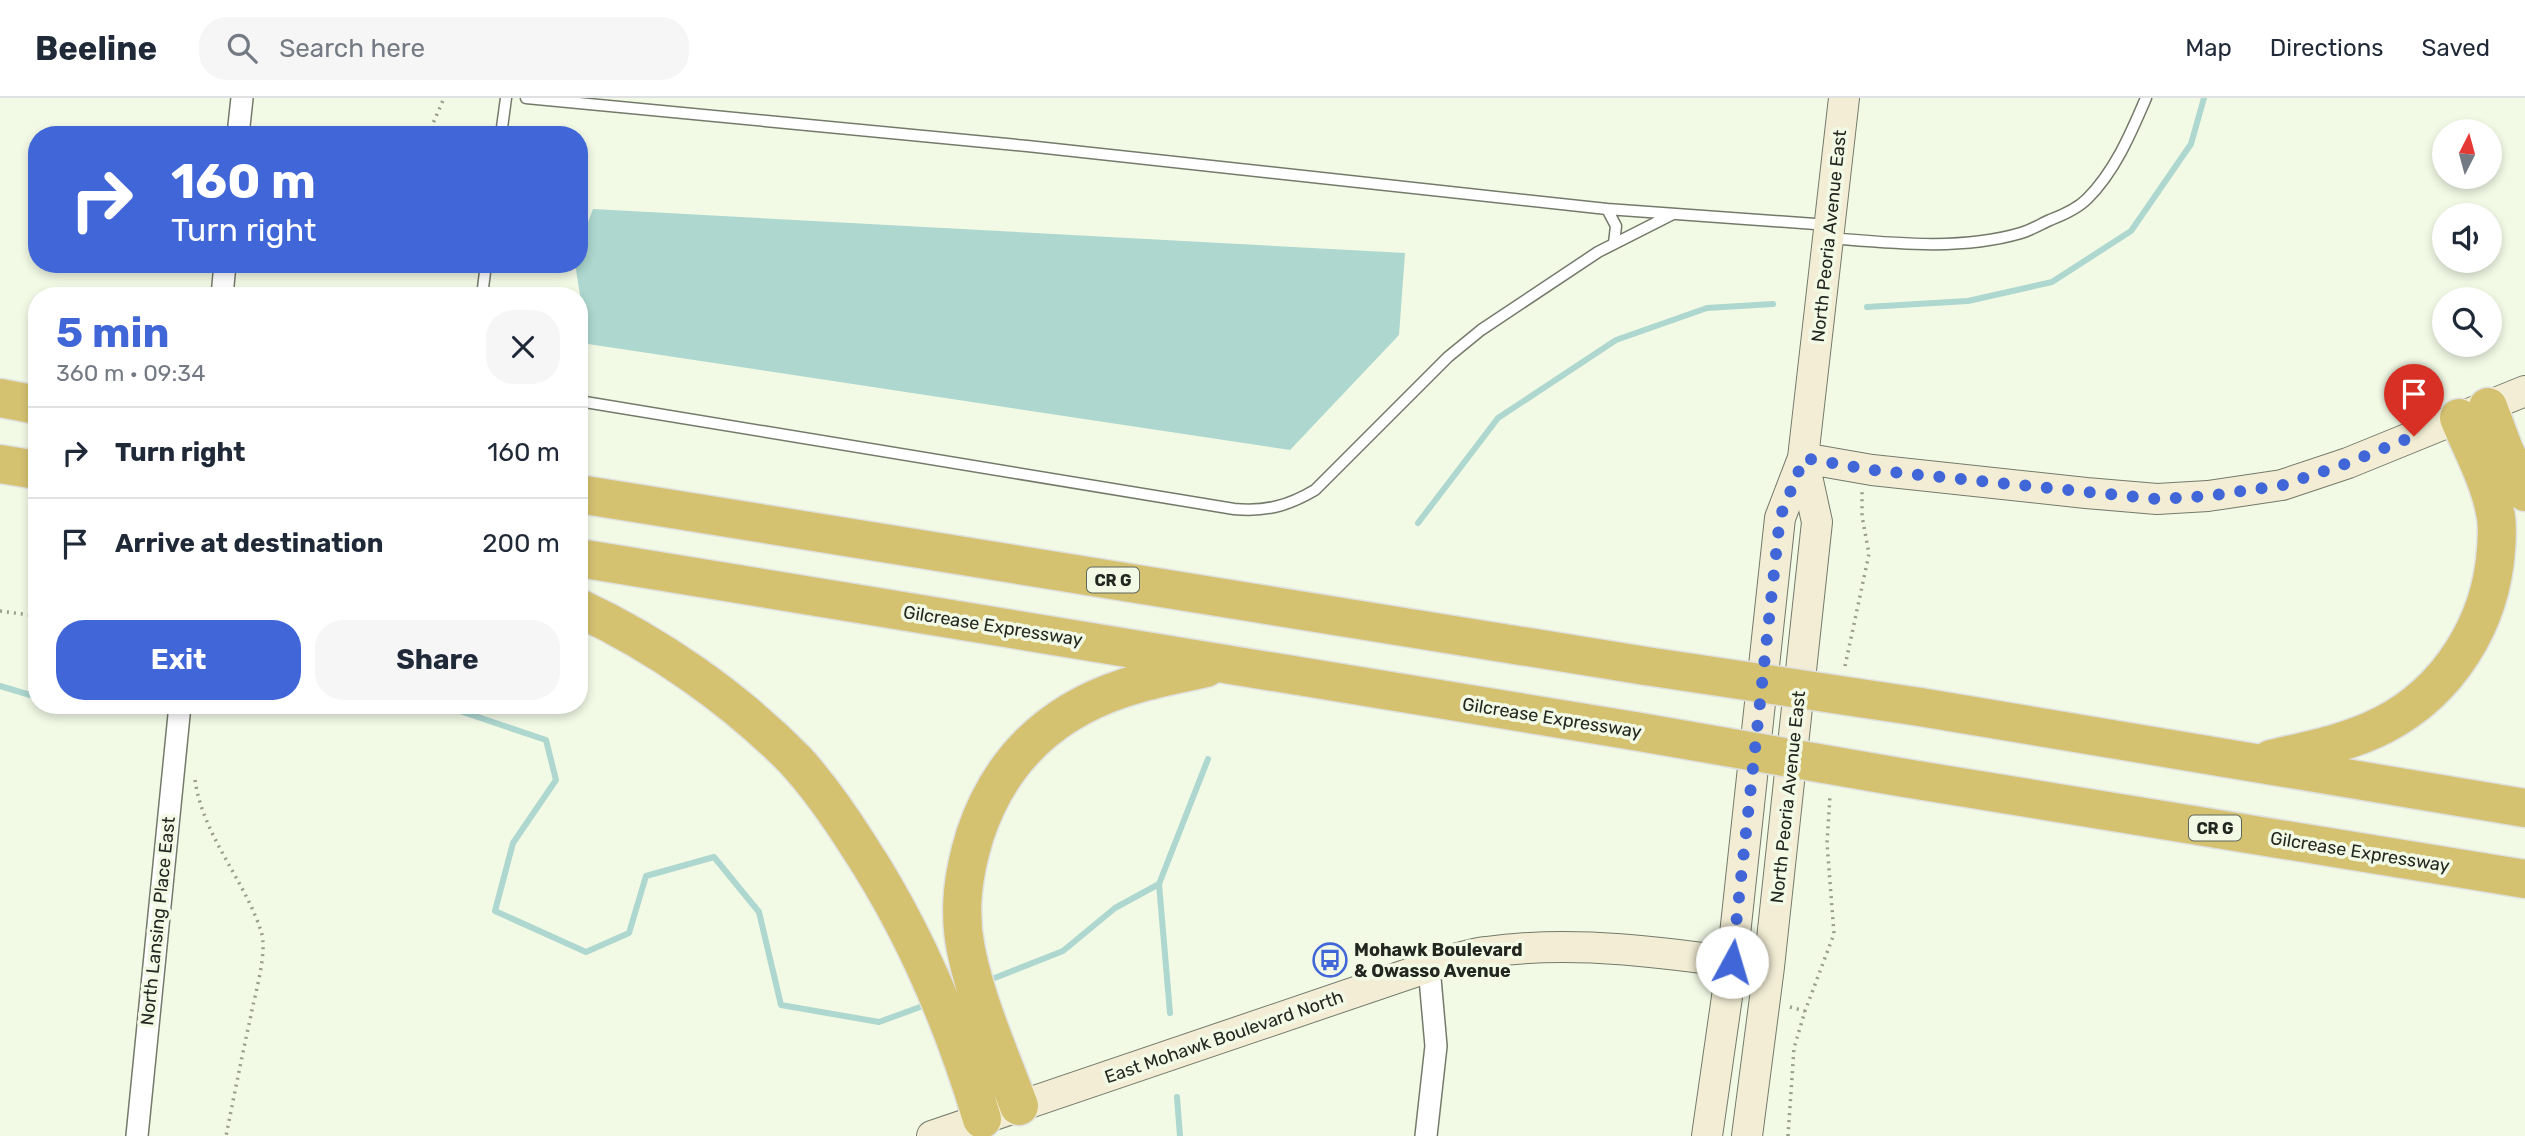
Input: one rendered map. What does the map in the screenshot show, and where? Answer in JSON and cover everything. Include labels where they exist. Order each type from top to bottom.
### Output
[{"type":"highway","points":[[0,398],[28,403]]},
{"type":"highway","points":[[2473,413],[2504,450],[2525,492]]},
{"type":"highway","points":[[2255,764],[2348,740],[2383,725],[2431,691],[2463,653],[2486,602],[2494,569],[2497,536],[2496,514],[2487,485],[2473,413]]},
{"type":"highway","points":[[0,464],[28,469]]},
{"type":"highway","name":"CR G","points":[[588,495],[1646,666],[1920,707],[2525,808]]},
{"type":"highway","name":"Gilcrease Expressway","points":[[588,559],[2525,879]]},
{"type":"highway","points":[[588,612],[662,653],[736,706],[795,761],[834,808],[874,869],[916,944],[938,992],[982,1119]]},
{"type":"highway","points":[[1019,1106],[982,1006],[966,951],[961,914],[963,878],[984,807],[1002,775],[1053,723],[1082,706],[1123,688],[1222,664]]},
{"type":"main road","name":"North Peoria Avenue East","points":[[1707,1136],[1732,962],[1780,517],[1804,458],[1844,98]]},
{"type":"main road","points":[[1804,458],[1862,469],[2157,499],[2208,496],[2283,485],[2348,463],[2525,391]]},
{"type":"main road","name":"North Peoria Avenue East","points":[[1747,1136],[1769,967],[1817,522],[1804,458]]},
{"type":"main road","name":"East Mohawk Boulevard North","points":[[932,1136],[1429,967],[1483,952],[1544,946],[1615,948],[1769,967]]},
{"type":"street","points":[[239,126],[242,98]]},
{"type":"street","name":"North Lansing Place East","points":[[137,1136],[179,714]]},
{"type":"street","points":[[1426,1136],[1436,1046],[1429,967]]},
{"type":"lane","points":[[502,126],[506,98]]},
{"type":"lane","points":[[526,98],[1027,146],[1607,209],[1674,213],[1907,243],[1975,241],[2021,233],[2065,214],[2086,201],[2104,179],[2122,151],[2146,98]]},
{"type":"lane","points":[[1607,209],[1616,226],[1614,243]]},
{"type":"lane","points":[[588,402],[1234,509],[1274,509],[1294,503],[1315,490],[1448,357],[1481,330],[1614,243],[1674,213]]},
{"type":"path","points":[[432,126],[444,98]]},
{"type":"path","points":[[1844,673],[1869,554],[1862,516],[1862,469]]},
{"type":"path","points":[[0,611],[28,615]]},
{"type":"path","points":[[194,775],[198,800],[222,855],[253,910],[262,935],[261,965],[226,1136]]},
{"type":"path","points":[[1788,1136],[1794,1048],[1834,934],[1827,843],[1831,790]]},
{"type":"water","points":[[593,209],[1405,253],[1399,335],[1290,450],[588,344],[588,287],[579,287],[576,273],[588,273],[588,222]]},
{"type":"waterway","points":[[1867,307],[1968,301],[2052,282],[2131,231],[2191,144],[2204,98]]},
{"type":"waterway","points":[[1418,523],[1498,418],[1616,340],[1707,308],[1773,304]]},
{"type":"waterway","points":[[0,686],[28,694]]},
{"type":"waterway","points":[[469,714],[546,740],[556,780],[513,843],[495,911],[586,952],[629,933],[646,876],[714,857],[759,912],[781,1005],[879,1022],[920,1007]]},
{"type":"waterway","points":[[1170,1013],[1159,884],[1208,759]]},
{"type":"waterway","points":[[987,981],[1063,951],[1115,908],[1159,884]]},
{"type":"waterway","points":[[1177,1097],[1180,1136]]},
{"type":"place","name":"Mohawk Boulevard & Owasso Avenue","points":[[1330,960]]},
{"type":"route","points":[[1732,962],[1780,517],[1804,458],[1872,470],[2157,499],[2208,496],[2283,485],[2348,463],[2414,436]]}]
